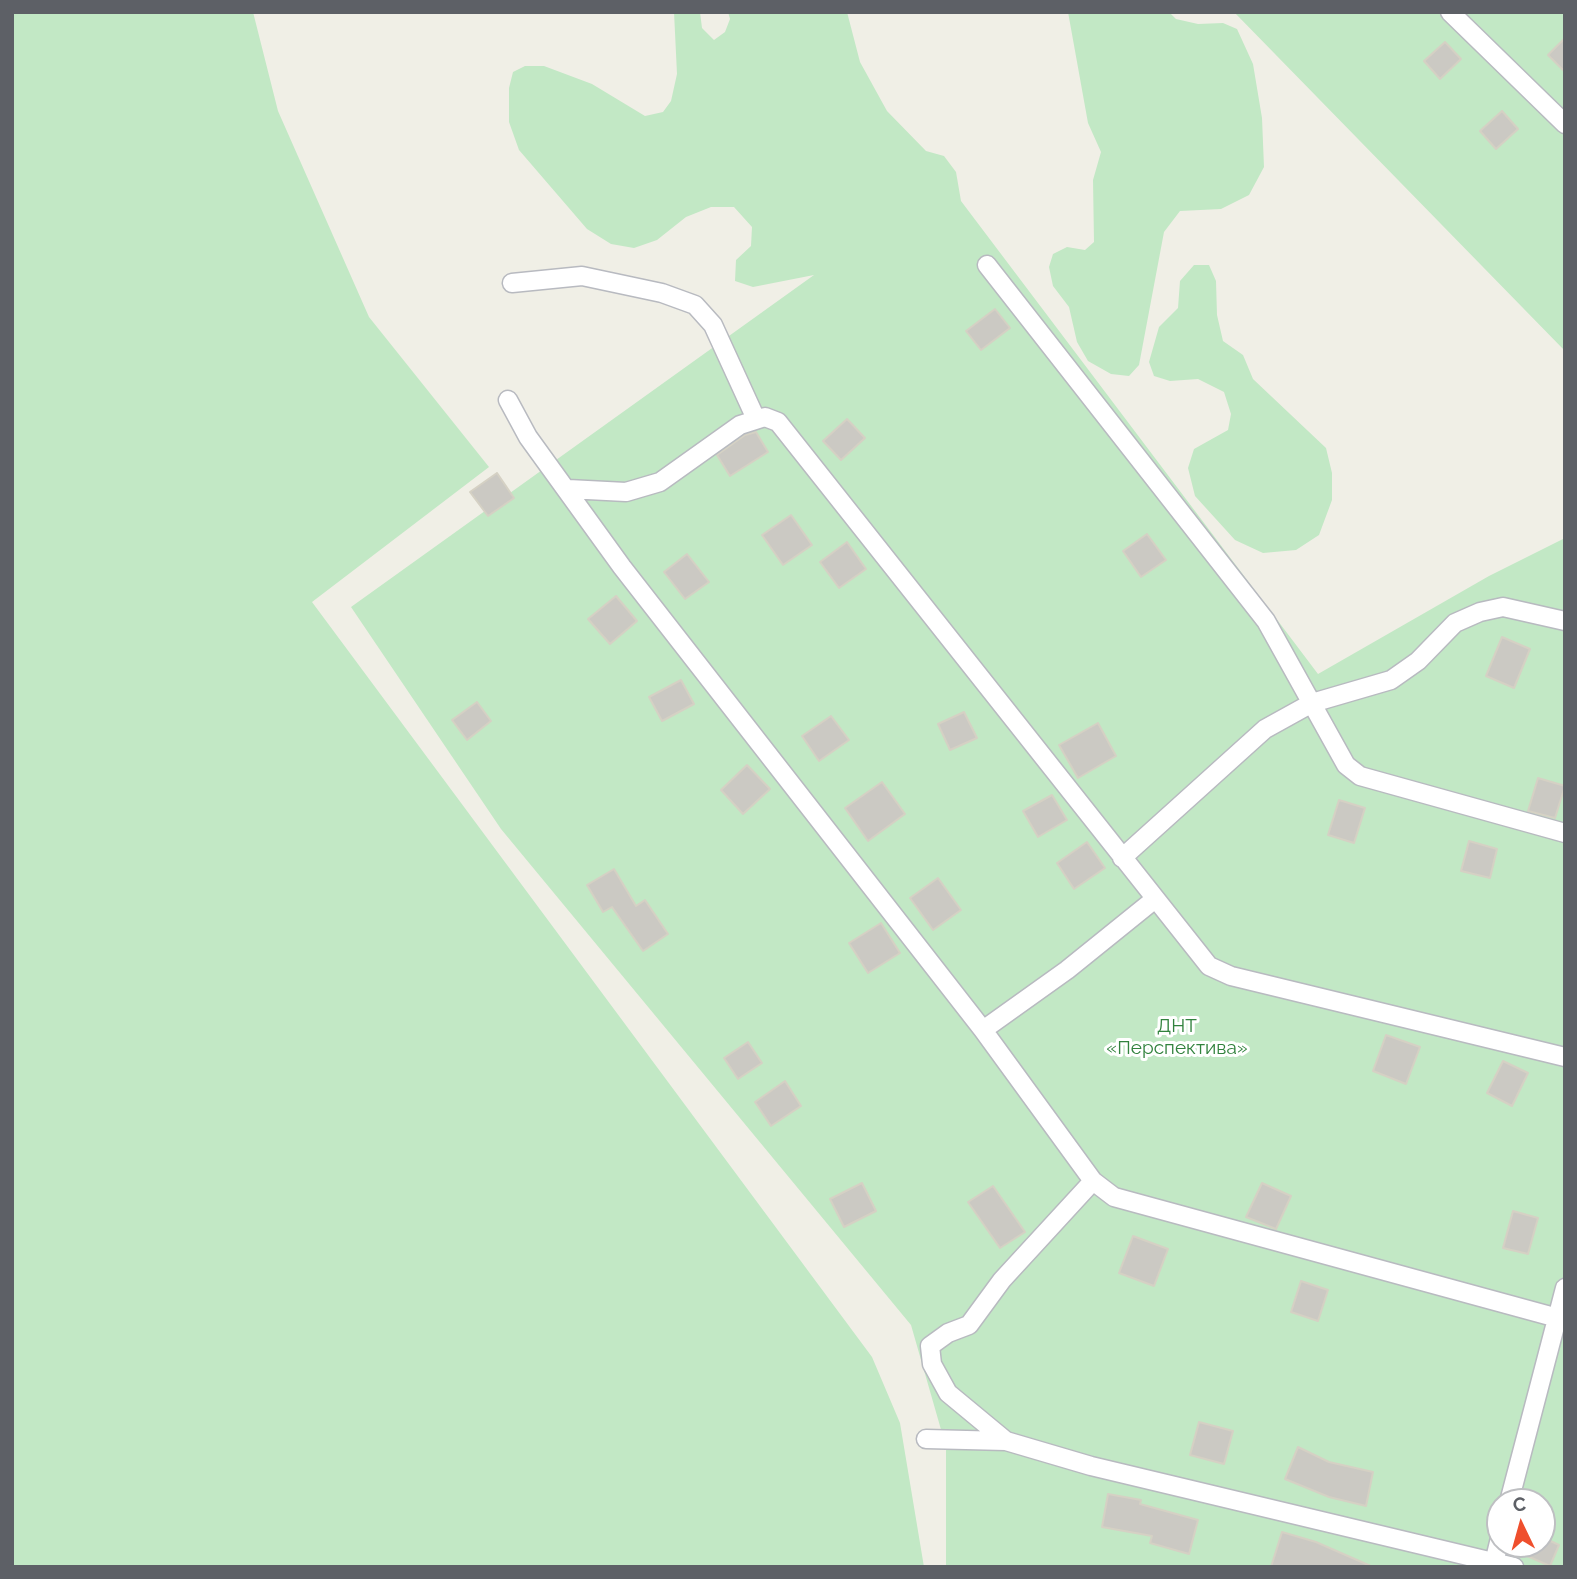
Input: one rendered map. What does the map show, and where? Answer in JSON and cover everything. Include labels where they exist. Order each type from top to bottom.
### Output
[{"type":"street","points":[[1450,12],[1565,124]]},
{"type":"street","points":[[987,265],[1266,621],[1346,765],[1360,776],[1565,833]]},
{"type":"street","points":[[512,283],[582,276],[662,293],[695,305],[713,325],[757,419]]},
{"type":"street","points":[[508,400],[528,437],[622,567],[983,1030],[1093,1181],[1114,1197],[1561,1319]]},
{"type":"street","points":[[568,489],[626,492],[660,482],[740,425],[765,417],[778,422],[1209,966],[1231,976],[1565,1057]]},
{"type":"street","points":[[1122,858],[1265,729],[1312,704],[1391,680],[1418,661],[1455,623],[1480,611],[1503,607],[1565,621]]},
{"type":"street","points":[[983,1030],[1067,970],[1154,899]]},
{"type":"street","points":[[1006,1441],[948,1393],[932,1364],[930,1346],[948,1333],[969,1325],[1002,1280],[1093,1181]]},
{"type":"street","points":[[1513,1488],[1561,1319],[1565,1288]]},
{"type":"street","points":[[926,1439],[1006,1441],[1105,1469],[1514,1567]]},
{"type":"green space","points":[[12,12],[253,12],[278,111],[369,317],[489,467],[312,602],[872,1357],[900,1423],[924,1567],[12,1567]]},
{"type":"green space","name":"ДНТ «Перспектива»","points":[[674,12],[700,12],[702,28],[714,40],[725,32],[730,19],[728,12],[847,12],[860,62],[887,111],[926,151],[944,156],[956,172],[961,201],[1318,674],[1489,576],[1565,538],[1565,1567],[946,1567],[946,1447],[911,1325],[501,829],[351,607],[814,275],[753,287],[735,281],[736,260],[751,246],[752,227],[734,207],[711,207],[686,217],[657,240],[634,248],[611,244],[587,229],[519,150],[509,122],[509,88],[513,72],[525,66],[544,66],[592,84],[645,116],[663,112],[671,101],[677,74]]},
{"type":"green space","points":[[1068,12],[1169,12],[1176,19],[1198,24],[1223,23],[1237,29],[1253,64],[1262,118],[1264,167],[1249,195],[1221,209],[1180,211],[1164,232],[1139,365],[1129,376],[1111,374],[1088,361],[1077,342],[1069,307],[1053,286],[1049,267],[1053,254],[1067,247],[1085,250],[1094,242],[1093,180],[1101,152],[1088,123]]},
{"type":"green space","points":[[1234,12],[1565,12],[1565,351]]},
{"type":"green space","points":[[1194,265],[1209,265],[1216,281],[1217,315],[1223,341],[1243,355],[1253,379],[1326,448],[1332,473],[1332,500],[1319,535],[1296,550],[1263,553],[1235,540],[1195,496],[1188,468],[1194,449],[1228,430],[1231,414],[1224,392],[1198,379],[1170,381],[1154,376],[1149,362],[1159,327],[1178,308],[1180,281]]},
{"type":"building","points":[[1565,38],[1565,72],[1548,55]]},
{"type":"building","points":[[1445,42],[1461,59],[1440,79],[1424,61]]},
{"type":"building","points":[[1502,111],[1518,129],[1496,149],[1480,131]]},
{"type":"building","points":[[995,309],[1010,328],[981,350],[966,331]]},
{"type":"building","points":[[847,419],[865,438],[841,460],[823,441]]},
{"type":"building","points":[[756,432],[768,452],[730,476],[717,455],[745,435]]},
{"type":"building","points":[[497,473],[514,498],[488,516],[470,492]]},
{"type":"building","points":[[791,515],[812,545],[783,565],[762,535]]},
{"type":"building","points":[[1147,534],[1166,560],[1141,577],[1123,551]]},
{"type":"building","points":[[847,542],[866,569],[839,588],[820,562]]},
{"type":"building","points":[[687,554],[709,582],[685,599],[664,572]]},
{"type":"building","points":[[616,596],[637,621],[610,644],[588,619]]},
{"type":"building","points":[[1502,637],[1530,649],[1514,688],[1486,676]]},
{"type":"building","points":[[681,680],[694,704],[662,721],[649,697]]},
{"type":"building","points":[[477,702],[491,721],[467,740],[452,720]]},
{"type":"building","points":[[964,712],[977,738],[950,750],[938,724]]},
{"type":"building","points":[[831,716],[849,740],[819,761],[802,736]]},
{"type":"building","points":[[1098,723],[1116,756],[1078,778],[1059,745]]},
{"type":"building","points":[[747,765],[770,789],[743,814],[721,790]]},
{"type":"building","points":[[1538,778],[1565,786],[1555,818],[1528,811]]},
{"type":"building","points":[[882,782],[905,814],[868,841],[845,808]]},
{"type":"building","points":[[1052,795],[1067,820],[1038,837],[1023,811]]},
{"type":"building","points":[[1339,800],[1365,808],[1354,843],[1328,835]]},
{"type":"building","points":[[1469,841],[1497,849],[1490,878],[1461,871]]},
{"type":"building","points":[[1087,842],[1105,868],[1074,889],[1057,863]]},
{"type":"building","points":[[614,869],[636,906],[645,900],[668,934],[643,951],[612,907],[603,912],[587,885]]},
{"type":"building","points":[[938,878],[961,910],[933,930],[910,898]]},
{"type":"building","points":[[881,923],[900,953],[868,973],[849,943]]},
{"type":"building","points":[[1386,1035],[1420,1047],[1406,1084],[1373,1071]]},
{"type":"building","points":[[748,1042],[762,1063],[738,1079],[724,1058]]},
{"type":"building","points":[[1503,1061],[1528,1073],[1512,1106],[1487,1093]]},
{"type":"building","points":[[785,1081],[801,1106],[771,1126],[755,1102]]},
{"type":"building","points":[[862,1183],[876,1211],[844,1227],[830,1199]]},
{"type":"building","points":[[1262,1183],[1291,1196],[1276,1229],[1246,1217]]},
{"type":"building","points":[[993,1186],[1025,1232],[1000,1248],[968,1202]]},
{"type":"building","points":[[1513,1211],[1538,1218],[1528,1254],[1503,1248]]},
{"type":"building","points":[[1133,1236],[1168,1249],[1154,1286],[1119,1273]]},
{"type":"building","points":[[1301,1281],[1328,1290],[1318,1321],[1291,1312]]},
{"type":"building","points":[[1199,1422],[1233,1431],[1224,1464],[1190,1455]]},
{"type":"building","points":[[1298,1447],[1329,1462],[1373,1472],[1366,1506],[1329,1497],[1285,1479]]},
{"type":"building","points":[[1108,1494],[1141,1500],[1140,1504],[1198,1520],[1189,1554],[1150,1543],[1152,1536],[1102,1527]]},
{"type":"building","points":[[1282,1532],[1316,1542],[1373,1567],[1271,1567]]},
{"type":"building","points":[[1532,1558],[1553,1558],[1550,1566]]}]
